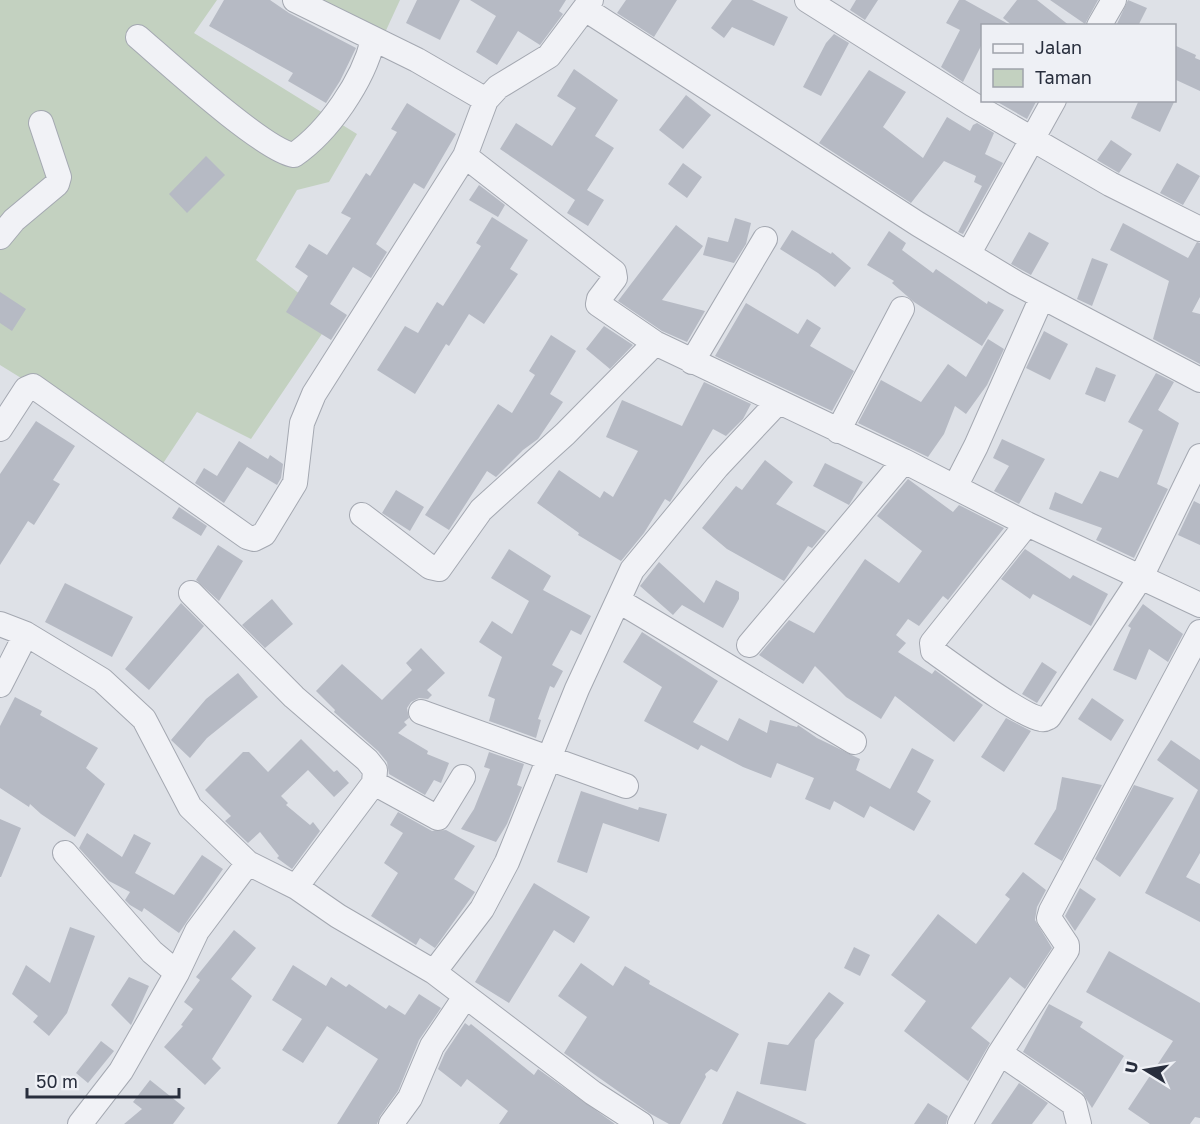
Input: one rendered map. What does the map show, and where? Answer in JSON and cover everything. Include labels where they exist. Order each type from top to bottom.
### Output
[{"type":"street","points":[[296,0],[417,60],[486,100]]},
{"type":"street","points":[[807,0],[1031,139],[1110,184],[1200,229]]},
{"type":"street","points":[[1100,24],[1114,0]]},
{"type":"street","points":[[0,429],[26,389],[33,386],[40,388],[108,440],[247,537],[255,539],[264,534],[295,483],[302,423],[314,394],[465,156],[486,100],[498,87],[549,56],[588,4],[918,224],[1042,297],[1200,380]]},
{"type":"street","points":[[138,37],[238,121],[283,154],[294,155],[336,117],[368,58],[373,40]]},
{"type":"street","points":[[969,253],[1053,102]]},
{"type":"street","points":[[0,237],[14,220],[57,184],[59,177],[41,123]]},
{"type":"street","points":[[465,156],[614,272],[615,278],[599,299],[598,304],[655,343],[904,461],[1027,524],[1200,605]]},
{"type":"street","points":[[692,362],[765,238]]},
{"type":"street","points":[[955,487],[976,446],[1042,297]]},
{"type":"street","points":[[838,431],[902,309]]},
{"type":"street","points":[[362,515],[430,567],[438,569],[481,510],[565,434],[655,343]]},
{"type":"street","points":[[434,972],[482,909],[507,862],[577,689],[639,562],[717,467],[778,402]]},
{"type":"street","points":[[1027,524],[981,585],[932,643],[933,651],[1034,717],[1045,719],[1049,717],[1141,577],[1200,456]]},
{"type":"street","points":[[749,645],[904,461]]},
{"type":"street","points":[[191,593],[305,708],[367,760],[375,770],[374,783],[296,887]]},
{"type":"street","points":[[619,601],[854,742]]},
{"type":"street","points":[[0,624],[26,634],[102,680],[144,719],[190,807],[248,863],[296,887],[339,916],[434,972],[631,1121]]},
{"type":"street","points":[[960,1124],[1000,1053],[1067,950],[1067,945],[1049,918],[1051,911],[1200,632]]},
{"type":"street","points":[[0,685],[26,634]]},
{"type":"street","points":[[421,712],[626,786]]},
{"type":"street","points":[[374,783],[438,819],[463,777]]},
{"type":"street","points":[[65,853],[152,952],[177,973]]},
{"type":"street","points":[[80,1124],[121,1071],[177,973],[197,931],[248,863]]},
{"type":"street","points":[[391,1124],[410,1098],[432,1046],[465,997]]},
{"type":"street","points":[[1000,1053],[1074,1104],[1079,1124]]},
{"type":"green space","points":[[0,0],[217,0],[194,33],[357,134],[329,182],[297,190],[256,260],[332,319],[251,439],[197,412],[162,465],[0,365]]},
{"type":"green space","points":[[288,0],[400,0],[377,50]]},
{"type":"building","points":[[224,0],[270,0],[289,13],[356,48],[326,103],[288,81],[293,73],[209,26]]},
{"type":"building","points":[[417,0],[460,0],[440,40],[406,23]]},
{"type":"building","points":[[470,0],[566,0],[559,11],[563,14],[540,45],[518,31],[497,65],[476,52],[496,16]]},
{"type":"building","points":[[626,0],[677,0],[654,37],[617,13]]},
{"type":"building","points":[[732,0],[752,0],[788,17],[774,46],[732,27],[724,38],[711,28]]},
{"type":"building","points":[[856,0],[878,0],[865,20],[850,10]]},
{"type":"building","points":[[959,0],[965,0],[1008,24],[981,24],[981,46],[963,82],[941,67],[960,30],[946,23]]},
{"type":"building","points":[[1017,0],[1037,0],[1067,24],[1010,24],[1003,18]]},
{"type":"building","points":[[1050,0],[1098,0],[1085,24]]},
{"type":"building","points":[[1128,0],[1147,8],[1139,24],[1117,24]]},
{"type":"building","points":[[834,34],[849,43],[821,96],[803,87],[826,43]]},
{"type":"building","points":[[1176,46],[1196,55],[1195,58],[1200,60],[1200,91],[1176,80]]},
{"type":"building","points":[[574,69],[618,100],[595,136],[614,148],[587,190],[604,200],[588,226],[567,213],[575,200],[500,149],[516,123],[552,146],[576,108],[557,96]]},
{"type":"building","points":[[869,70],[906,92],[883,127],[923,158],[947,117],[970,131],[977,123],[994,133],[985,154],[1003,163],[963,234],[958,232],[982,186],[974,182],[976,176],[944,161],[911,203],[819,143]]},
{"type":"building","points":[[686,95],[711,115],[683,149],[659,130]]},
{"type":"building","points":[[997,102],[1036,102],[1027,119]]},
{"type":"building","points":[[1138,102],[1174,102],[1160,132],[1131,118]]},
{"type":"building","points":[[407,103],[456,134],[424,189],[414,183],[376,244],[387,252],[371,278],[353,267],[330,304],[347,315],[331,340],[286,312],[308,276],[295,267],[309,244],[327,255],[351,218],[341,213],[366,173],[370,176],[397,132],[391,129]]},
{"type":"building","points":[[1111,140],[1132,154],[1119,173],[1097,160]]},
{"type":"building","points":[[206,156],[225,175],[187,213],[169,194]]},
{"type":"building","points":[[683,163],[702,177],[687,198],[668,184]]},
{"type":"building","points":[[1177,163],[1200,176],[1183,205],[1160,193]]},
{"type":"building","points":[[479,185],[505,205],[498,217],[469,200]]},
{"type":"building","points":[[492,217],[528,240],[510,269],[518,274],[484,324],[469,314],[449,346],[446,344],[415,394],[377,370],[405,326],[418,333],[437,302],[443,306],[481,246],[476,243]]},
{"type":"building","points":[[735,218],[751,223],[746,244],[734,263],[703,255],[708,237],[728,242]]},
{"type":"building","points":[[1123,223],[1188,258],[1197,242],[1200,243],[1200,297],[1192,312],[1200,314],[1200,364],[1153,339],[1169,281],[1110,250]]},
{"type":"building","points":[[676,225],[703,246],[662,300],[705,311],[687,342],[662,331],[618,301]]},
{"type":"building","points":[[792,230],[831,254],[832,252],[851,268],[835,287],[818,273],[780,249]]},
{"type":"building","points":[[889,231],[906,243],[902,250],[933,273],[936,269],[987,304],[988,301],[1004,310],[982,346],[914,302],[892,283],[894,281],[867,265]]},
{"type":"building","points":[[1029,232],[1049,243],[1031,275],[1011,264]]},
{"type":"building","points":[[1092,258],[1108,264],[1092,306],[1077,299]]},
{"type":"building","points":[[0,292],[26,309],[12,331],[0,323]]},
{"type":"building","points":[[746,303],[798,334],[807,319],[821,328],[810,346],[854,371],[832,411],[715,356]]},
{"type":"building","points":[[604,326],[633,345],[610,369],[586,349]]},
{"type":"building","points":[[1044,331],[1068,344],[1050,380],[1026,368]]},
{"type":"building","points":[[551,335],[576,351],[550,394],[563,402],[538,439],[523,450],[496,477],[487,471],[449,530],[425,515],[498,404],[512,413],[535,375],[529,371]]},
{"type":"building","points":[[988,339],[1004,349],[987,385],[966,414],[955,406],[944,434],[928,457],[858,423],[881,380],[921,402],[948,364],[966,377]]},
{"type":"building","points":[[1096,367],[1116,375],[1105,402],[1085,394]]},
{"type":"building","points":[[1156,373],[1174,382],[1158,410],[1179,423],[1157,484],[1168,489],[1134,558],[1096,540],[1102,528],[1049,509],[1055,492],[1082,504],[1100,471],[1118,478],[1143,430],[1128,422]]},
{"type":"building","points":[[704,382],[751,404],[743,419],[726,436],[713,429],[670,502],[665,499],[644,533],[621,561],[578,535],[579,533],[537,503],[559,470],[600,498],[604,491],[613,497],[638,451],[606,437],[622,400],[682,426]]},
{"type":"building","points":[[36,421],[75,446],[53,480],[60,484],[34,525],[28,521],[0,565],[0,474]]},
{"type":"building","points":[[1002,439],[1045,459],[1019,504],[994,491],[1009,466],[993,458]]},
{"type":"building","points":[[239,441],[268,459],[270,455],[283,464],[281,478],[277,485],[247,467],[224,503],[195,483],[204,468],[217,476]]},
{"type":"building","points":[[765,460],[793,482],[776,504],[826,531],[812,548],[808,546],[784,581],[727,549],[702,528],[736,486],[742,490]]},
{"type":"building","points":[[825,463],[863,482],[849,505],[813,486]]},
{"type":"building","points":[[908,479],[953,512],[959,505],[1004,528],[948,600],[943,596],[919,626],[908,619],[896,635],[906,643],[898,652],[932,674],[935,670],[983,705],[954,742],[895,696],[881,719],[846,697],[815,666],[803,684],[759,655],[789,620],[814,633],[865,559],[899,583],[922,551],[877,516]]},
{"type":"building","points":[[396,490],[424,507],[410,531],[382,513]]},
{"type":"building","points":[[1194,501],[1200,504],[1200,545],[1178,535]]},
{"type":"building","points":[[179,507],[207,526],[201,536],[172,518]]},
{"type":"building","points":[[218,545],[243,561],[219,601],[196,580]]},
{"type":"building","points":[[509,549],[551,576],[543,590],[591,616],[581,635],[571,630],[552,665],[563,671],[554,688],[550,686],[538,719],[541,720],[536,738],[489,721],[495,699],[488,696],[502,657],[479,642],[492,621],[512,634],[529,601],[491,578]]},
{"type":"building","points":[[1025,549],[1070,579],[1073,575],[1108,594],[1091,626],[1033,594],[1030,599],[1001,579]]},
{"type":"building","points":[[659,562],[704,603],[716,580],[739,592],[739,599],[723,628],[682,605],[673,615],[640,586]]},
{"type":"building","points":[[65,583],[133,617],[112,657],[45,622]]},
{"type":"building","points":[[272,599],[293,624],[265,648],[242,625]]},
{"type":"building","points":[[181,603],[204,626],[149,690],[125,669]]},
{"type":"building","points":[[1143,604],[1183,634],[1168,662],[1149,649],[1136,680],[1113,670],[1131,628],[1128,626]]},
{"type":"building","points":[[642,632],[718,681],[693,722],[728,741],[739,718],[767,733],[770,720],[797,727],[798,725],[817,738],[860,759],[856,770],[890,789],[912,748],[934,760],[917,792],[931,801],[914,831],[870,806],[864,818],[834,801],[830,810],[805,799],[814,778],[777,763],[771,778],[743,767],[701,745],[698,750],[644,721],[662,687],[623,662]]},
{"type":"building","points":[[421,648],[445,673],[427,690],[432,695],[428,699],[419,698],[411,702],[407,708],[409,718],[404,722],[407,725],[398,733],[428,751],[427,754],[449,763],[441,783],[434,780],[425,795],[389,774],[387,762],[378,751],[334,712],[335,710],[316,691],[342,664],[382,700],[412,670],[406,663]]},
{"type":"building","points":[[1042,662],[1057,672],[1037,703],[1022,694]]},
{"type":"building","points":[[238,673],[258,697],[207,738],[190,758],[171,740],[206,699]]},
{"type":"building","points":[[15,697],[42,711],[40,715],[98,748],[86,768],[105,784],[75,837],[30,804],[29,807],[0,788],[0,726]]},
{"type":"building","points":[[1092,698],[1124,720],[1111,741],[1078,719]]},
{"type":"building","points":[[1006,718],[1031,731],[1004,772],[981,757]]},
{"type":"building","points":[[301,739],[334,772],[337,770],[349,783],[334,797],[308,770],[281,796],[288,803],[286,805],[310,825],[313,822],[320,831],[292,869],[277,858],[279,856],[260,832],[248,843],[225,821],[231,816],[205,790],[243,752],[249,752],[268,772]]},
{"type":"building","points":[[1171,740],[1200,760],[1200,853],[1186,877],[1200,884],[1200,922],[1145,893],[1198,790],[1157,760]]},
{"type":"building","points":[[489,752],[524,764],[517,785],[522,787],[507,824],[496,842],[461,829],[474,809],[490,769],[484,767]]},
{"type":"building","points":[[1062,777],[1102,785],[1062,861],[1034,844],[1056,809]]},
{"type":"building","points":[[1134,785],[1174,798],[1120,877],[1095,859]]},
{"type":"building","points":[[581,791],[638,810],[639,807],[667,814],[659,842],[603,823],[587,873],[557,862]]},
{"type":"building","points":[[398,812],[432,831],[446,830],[475,846],[454,879],[475,892],[435,948],[420,938],[416,945],[371,916],[398,873],[384,863],[403,833],[390,825]]},
{"type":"building","points":[[0,819],[21,828],[1,877],[0,877]]},
{"type":"building","points":[[87,833],[122,857],[134,834],[151,843],[135,873],[174,895],[202,855],[223,869],[179,933],[144,908],[142,912],[125,900],[130,892],[109,881],[79,848]]},
{"type":"building","points":[[1023,872],[1046,890],[1037,907],[1035,920],[1052,948],[1025,989],[1010,977],[971,1028],[990,1043],[968,1081],[904,1031],[926,1001],[891,975],[938,914],[976,944],[1010,899],[1005,895]]},
{"type":"building","points":[[534,883],[590,917],[574,943],[554,930],[509,1003],[475,982]]},
{"type":"building","points":[[1080,888],[1096,899],[1075,931],[1065,916]]},
{"type":"building","points":[[70,927],[95,936],[67,1013],[49,1036],[33,1022],[38,1016],[12,994],[26,965],[50,983]]},
{"type":"building","points":[[234,930],[256,948],[231,979],[252,996],[212,1059],[221,1068],[205,1085],[164,1047],[183,1026],[181,1025],[193,1009],[184,1002],[200,980],[196,977]]},
{"type":"building","points":[[854,947],[870,955],[860,976],[844,968]]},
{"type":"building","points":[[1109,951],[1200,1003],[1200,1118],[1195,1117],[1190,1124],[1150,1124],[1128,1109],[1173,1041],[1086,992]]},
{"type":"building","points":[[581,963],[613,986],[625,966],[650,981],[649,984],[739,1034],[717,1072],[711,1069],[705,1074],[706,1077],[680,1124],[669,1124],[649,1113],[564,1053],[587,1017],[558,996]]},
{"type":"building","points":[[293,965],[326,986],[331,977],[346,987],[349,984],[386,1009],[389,1005],[405,1015],[419,994],[441,1008],[419,1040],[398,1091],[377,1124],[337,1124],[378,1059],[327,1026],[303,1063],[282,1050],[302,1019],[272,1000]]},
{"type":"building","points":[[129,977],[149,986],[131,1025],[111,1005]]},
{"type":"building","points":[[829,992],[844,1003],[815,1040],[806,1091],[760,1084],[768,1042],[788,1045]]},
{"type":"building","points":[[1049,1004],[1083,1022],[1080,1027],[1124,1056],[1092,1108],[1082,1092],[1023,1052]]},
{"type":"building","points":[[465,1023],[469,1026],[471,1024],[534,1075],[538,1069],[615,1124],[499,1124],[508,1111],[467,1079],[461,1087],[438,1069],[445,1053]]},
{"type":"building","points":[[101,1041],[114,1051],[88,1083],[76,1073]]},
{"type":"building","points":[[150,1080],[185,1108],[173,1124],[124,1124],[142,1109],[133,1102]]},
{"type":"building","points":[[1019,1083],[1048,1103],[1032,1124],[991,1124]]},
{"type":"building","points":[[737,1091],[766,1105],[807,1124],[722,1124]]},
{"type":"building","points":[[928,1103],[948,1116],[946,1124],[914,1124]]}]
